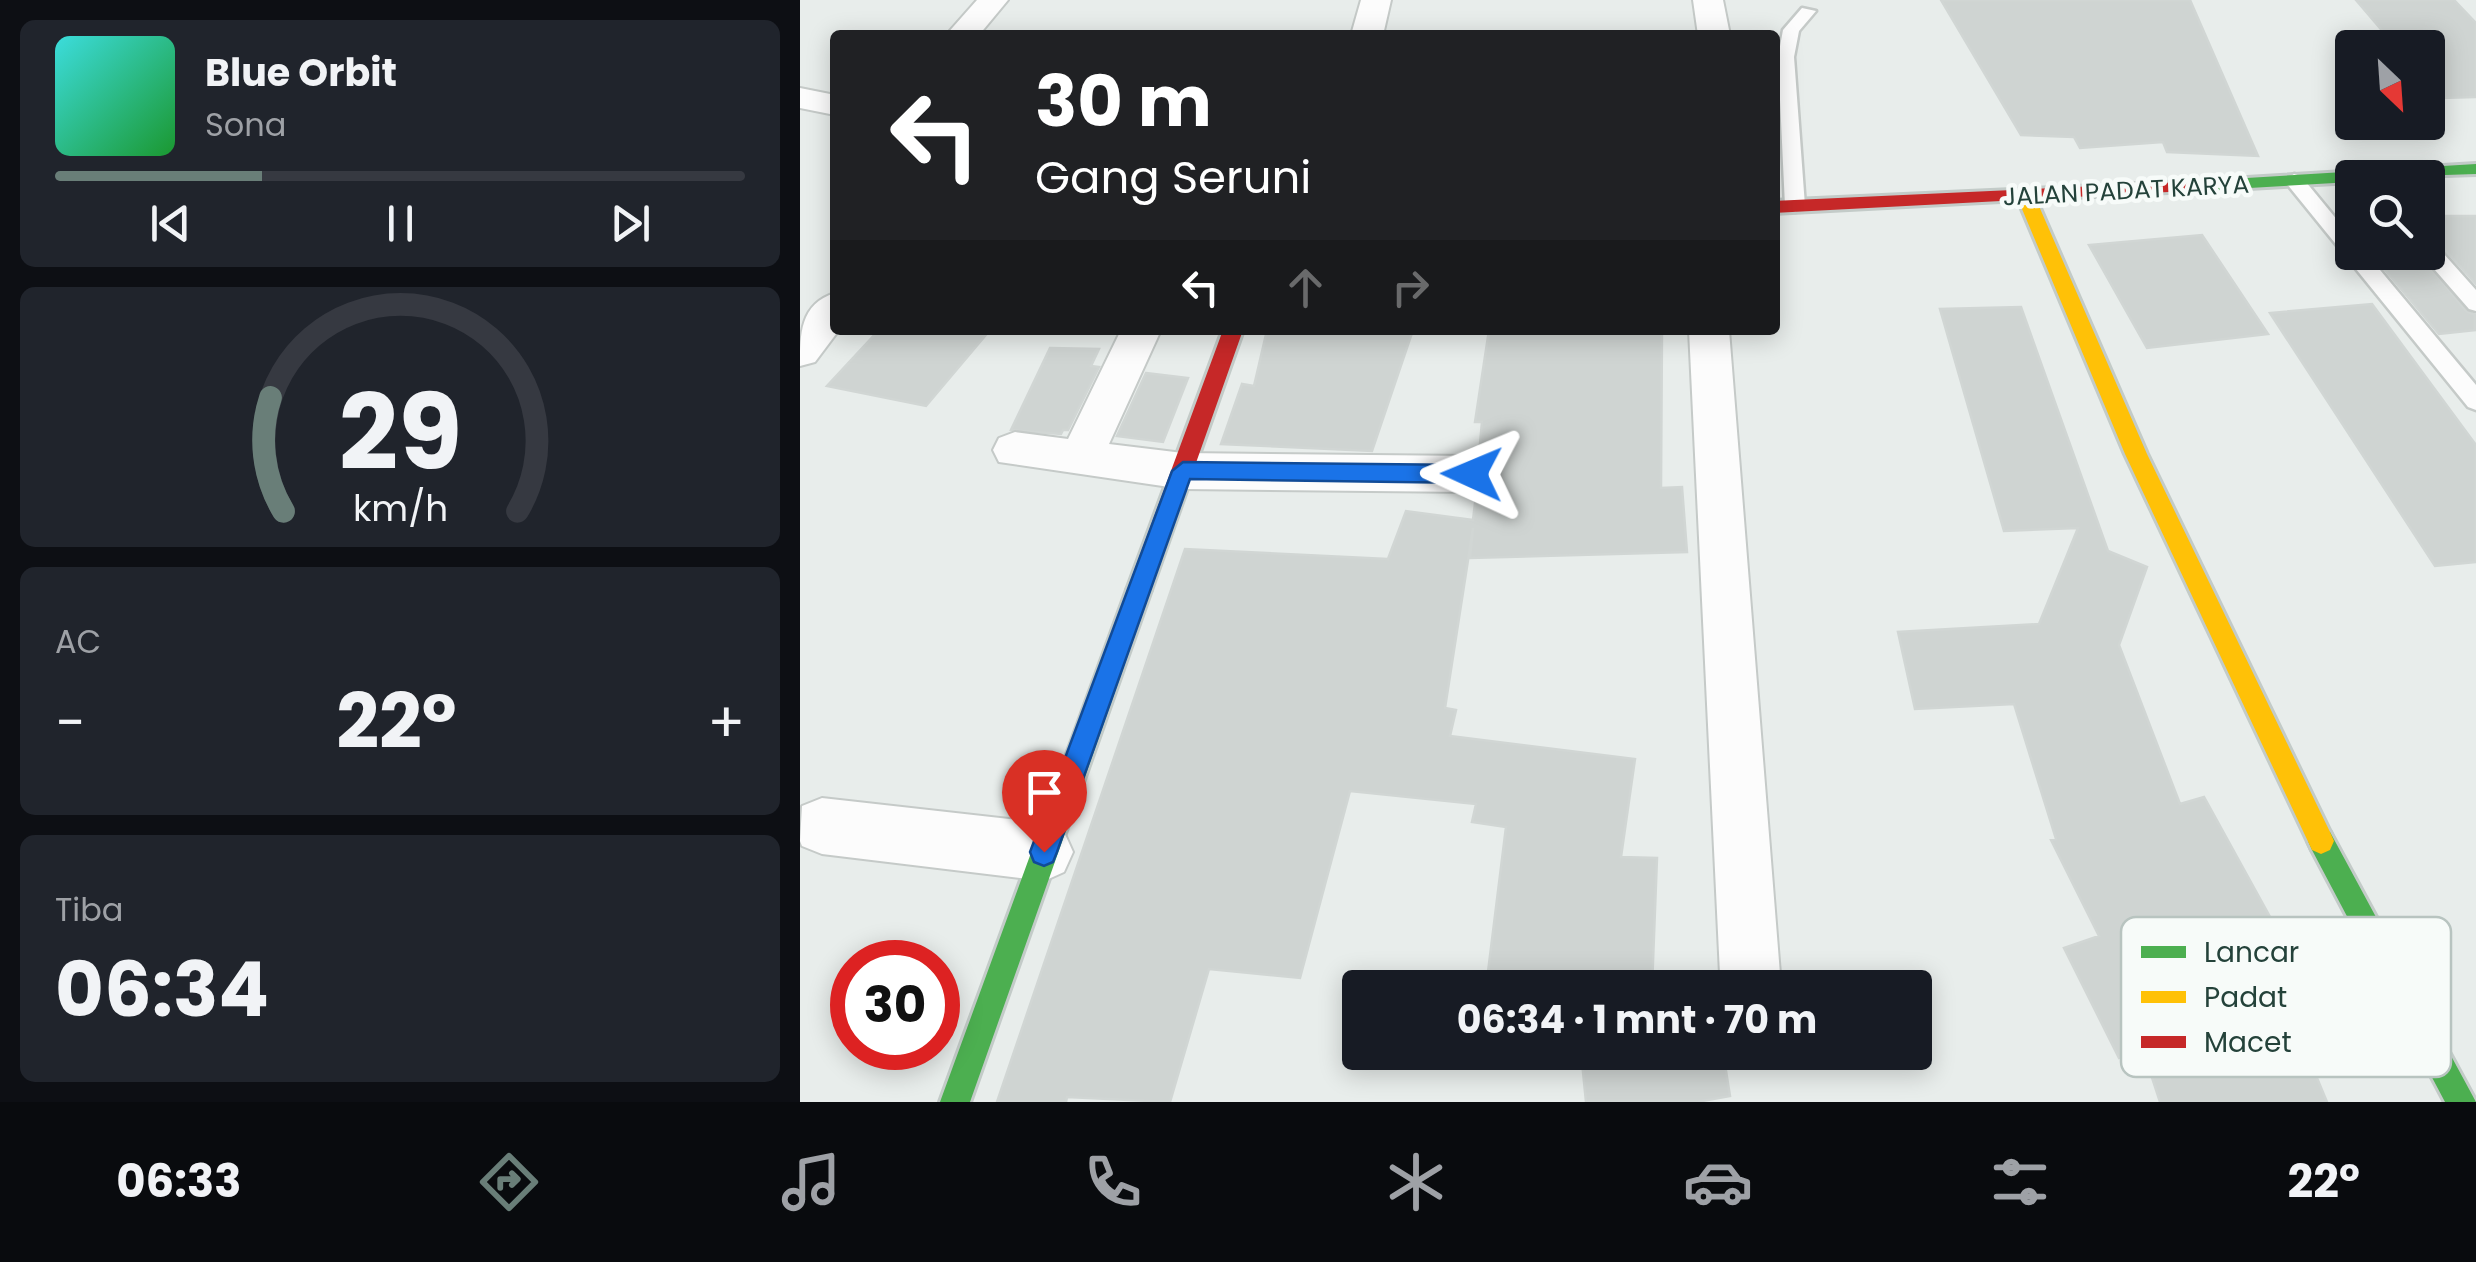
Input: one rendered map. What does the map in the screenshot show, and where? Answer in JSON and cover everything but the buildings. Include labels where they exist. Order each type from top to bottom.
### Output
[{"type":"street","points":[[966,30],[993,0]]},
{"type":"street","points":[[1368,30],[1376,0]]},
{"type":"street","points":[[1708,0],[1713,30]]},
{"type":"street","points":[[800,98],[830,103]]},
{"type":"street","name":"JALAN PADAT KARYA","points":[[2445,171],[2476,169]]},
{"type":"street","name":"JALAN PADAT KARYA","points":[[1785,207],[2335,178]]},
{"type":"street","points":[[2026,197],[2136,454],[2360,917]]},
{"type":"street","points":[[800,350],[830,313]]},
{"type":"street","points":[[1081,457],[1139,335]]},
{"type":"street","points":[[955,1102],[1231,335]]},
{"type":"street","points":[[1709,335],[1750,970]]},
{"type":"street","points":[[1016,450],[1183,471],[1472,474]]},
{"type":"street","points":[[822,826],[1044,852]]},
{"type":"street","points":[[2448,1077],[2462,1102]]},
{"type":"lane","points":[[1785,207],[1786,58],[1790,30],[1808,11]]},
{"type":"lane","points":[[2294,180],[2335,230]]},
{"type":"lane","points":[[2445,268],[2476,304]]},
{"type":"lane","points":[[2368,270],[2476,401]]},
{"type":"traffic: fast","points":[[2181,187],[2476,169]]},
{"type":"traffic: fast","points":[[955,1102],[1139,590]]},
{"type":"traffic: fast","points":[[2321,841],[2362,917]]},
{"type":"traffic: fast","points":[[2448,1077],[2462,1102]]},
{"type":"traffic: slow","points":[[2026,197],[2136,454],[2321,841]]},
{"type":"traffic: jam","points":[[1780,207],[2181,187]]},
{"type":"traffic: jam","points":[[1139,590],[1231,335]]},
{"type":"route","points":[[1044,852],[1183,471],[1472,474]]}]
